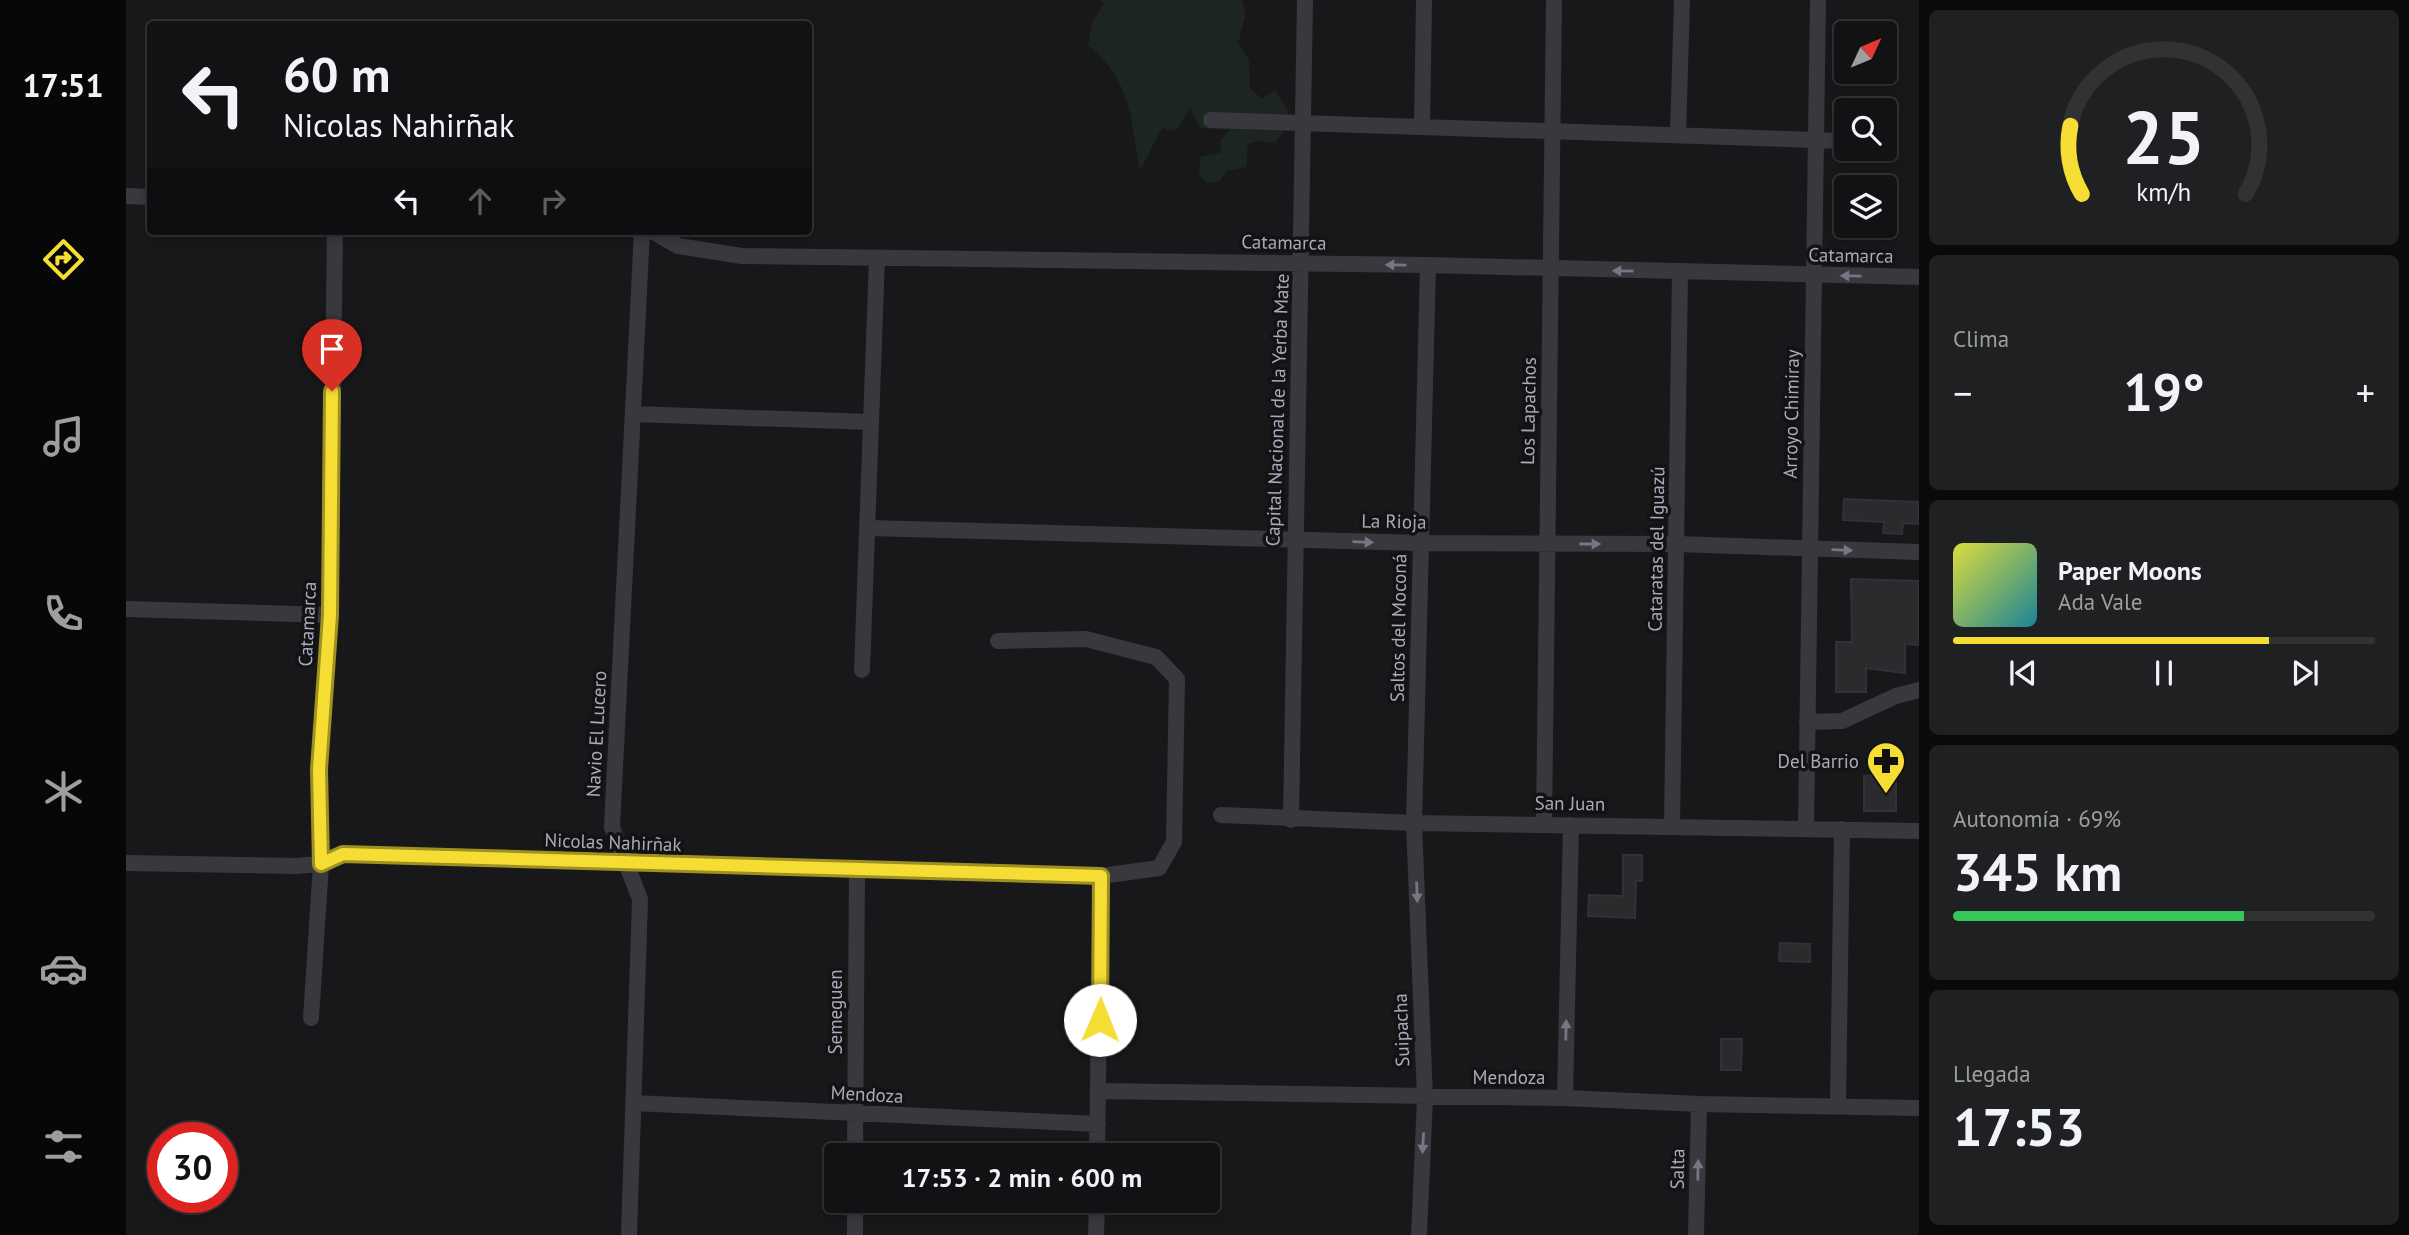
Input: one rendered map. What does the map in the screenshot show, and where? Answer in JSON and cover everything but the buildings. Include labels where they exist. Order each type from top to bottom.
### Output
[{"type":"street","name":"Capital Nacional de la Yerba Mate","points":[[1291,820],[1294,540],[1302,263],[1304,0]]},
{"type":"street","points":[[1422,127],[1424,0]]},
{"type":"street","name":"Los Lapachos","points":[[1544,824],[1554,0]]},
{"type":"street","points":[[1678,135],[1682,0]]},
{"type":"street","name":"Arroyo Chimiray","points":[[1806,828],[1818,0]]},
{"type":"street","points":[[1211,120],[1834,141]]},
{"type":"street","points":[[126,195],[147,197]]},
{"type":"street","name":"Catamarca","points":[[311,1018],[321,864],[319,769],[330,615],[335,235]]},
{"type":"street","name":"Navio El Lucero","points":[[629,1235],[640,899],[612,828],[642,235]]},
{"type":"street","name":"Catamarca","points":[[659,235],[678,246],[742,256],[1428,265],[1919,277]]},
{"type":"street","points":[[862,670],[877,258]]},
{"type":"street","name":"Saltos del Moconá","points":[[1415,823],[1428,265]]},
{"type":"street","name":"Cataratas del Iguazú","points":[[1672,826],[1679,272]]},
{"type":"street","points":[[633,414],[871,422]]},
{"type":"street","name":"La Rioja","points":[[867,528],[1421,543],[1677,544],[1919,552]]},
{"type":"street","points":[[126,609],[330,615]]},
{"type":"street","name":"Nicolas Nahirñak","points":[[126,863],[321,864],[343,854],[1101,876],[1159,868],[1174,842],[1177,679],[1156,657],[1086,639],[998,641]]},
{"type":"street","points":[[1807,722],[1842,721],[1896,696],[1919,690]]},
{"type":"street","name":"San Juan","points":[[1221,815],[1291,820],[1415,823],[1919,831]]},
{"type":"street","name":"Suipacha","points":[[1415,823],[1425,1098],[1419,1235]]},
{"type":"street","points":[[1565,1098],[1571,825]]},
{"type":"street","points":[[1838,1105],[1842,829]]},
{"type":"street","name":"Semeguen","points":[[855,1143],[857,870]]},
{"type":"street","points":[[1097,1143],[1101,876]]},
{"type":"street","name":"Mendoza","points":[[1098,1091],[1565,1098],[1699,1104],[1919,1108]]},
{"type":"street","name":"Mendoza","points":[[634,1104],[1098,1124]]},
{"type":"street","name":"Salta","points":[[1696,1235],[1699,1104]]},
{"type":"street","points":[[855,1213],[855,1235]]},
{"type":"street","points":[[1096,1235],[1097,1213]]},
{"type":"shaded area","points":[[1100,0],[1242,0],[1246,14],[1238,43],[1249,60],[1250,88],[1262,99],[1275,90],[1288,111],[1282,134],[1275,143],[1258,141],[1248,144],[1246,167],[1227,171],[1220,181],[1207,183],[1199,175],[1201,157],[1222,152],[1220,140],[1231,130],[1200,128],[1190,107],[1176,131],[1162,128],[1140,171],[1131,118],[1122,88],[1103,59],[1088,45],[1092,22],[1104,4]]},
{"type":"place","name":"Del Barrio","points":[[1886,795]]},
{"type":"route","points":[[332,391],[330,615],[319,769],[321,864],[343,854],[1101,876],[1100,1020]]}]
